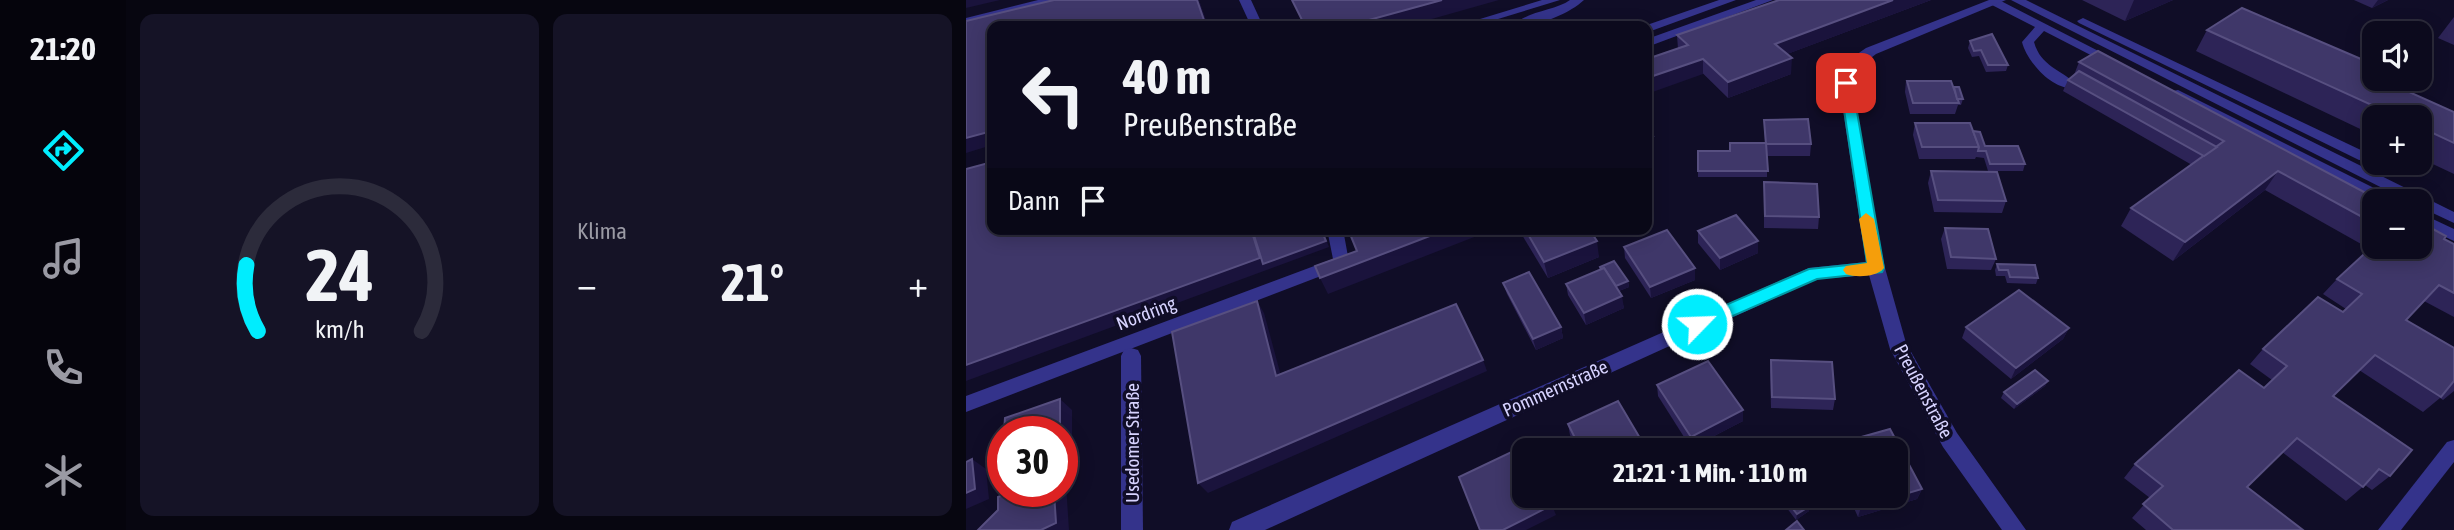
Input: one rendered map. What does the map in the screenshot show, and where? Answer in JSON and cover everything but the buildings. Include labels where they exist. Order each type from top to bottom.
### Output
[{"type":"street","name":"Preußenstraße","points":[[1997,1],[1871,51],[1854,61],[1847,71],[1846,83],[1876,268],[1897,344],[1950,440],[2015,530]]},
{"type":"street","name":"Pommernstraße","points":[[1240,530],[1815,273],[1876,268]]},
{"type":"street","name":"Usedomer Straße","points":[[1131,356],[1132,530]]},
{"type":"lane","points":[[966,21],[1052,0]]},
{"type":"lane","points":[[1245,0],[1255,21]]},
{"type":"lane","points":[[1480,21],[1554,0]]},
{"type":"lane","points":[[1526,21],[1563,10],[1578,0]]},
{"type":"lane","points":[[1652,27],[1730,0]]},
{"type":"lane","points":[[1652,41],[1767,0]]},
{"type":"lane","points":[[2017,0],[2454,218]]},
{"type":"lane","points":[[2040,0],[2362,156]]},
{"type":"lane","points":[[1997,1],[2363,189]]},
{"type":"lane","points":[[2042,26],[2028,42],[2030,57],[2046,71],[2071,85]]},
{"type":"lane","points":[[2083,47],[2086,61],[2108,73]]},
{"type":"lane","points":[[2432,224],[2454,236]]},
{"type":"lane","name":"Nordring","points":[[966,404],[1341,262],[1336,235]]},
{"type":"lane","points":[[2388,530],[2454,449]]},
{"type":"slow traffic","points":[[1851,270],[1876,268],[1866,219]]},
{"type":"route","points":[[1697,324],[1815,273],[1876,268],[1846,83]]}]
